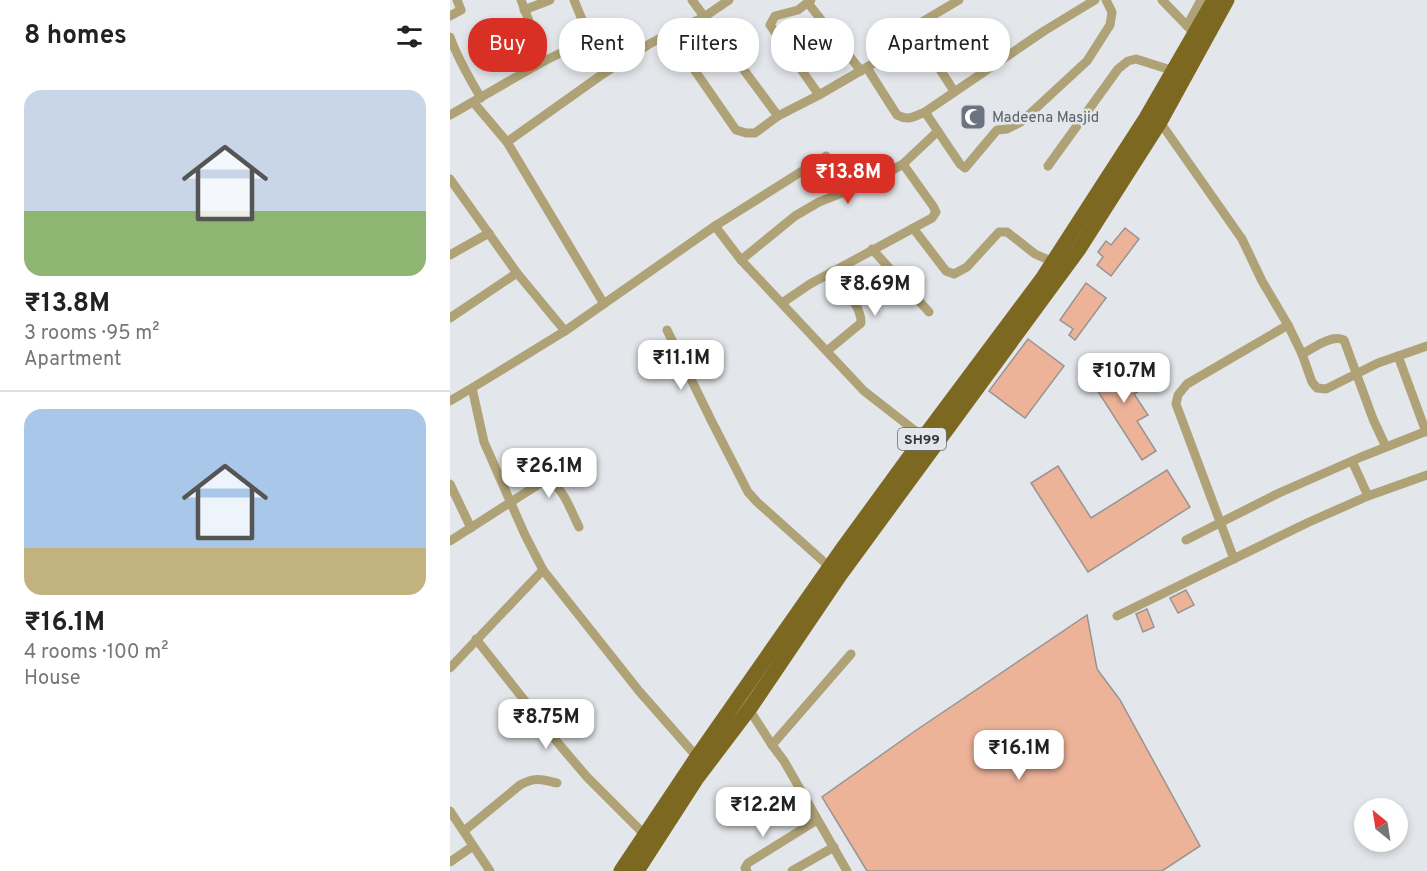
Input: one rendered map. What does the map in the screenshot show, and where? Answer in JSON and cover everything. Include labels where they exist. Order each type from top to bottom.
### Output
[{"type":"main road","name":"SH99","points":[[637,871],[744,703],[1042,279],[1146,118],[1214,0]]},
{"type":"main road","name":"SH99","points":[[928,441],[1079,249],[1160,123],[1196,34],[1227,0]]},
{"type":"main road","name":"SH99","points":[[621,871],[697,757],[744,703]]},
{"type":"street","points":[[450,16],[461,10],[457,0]]},
{"type":"street","points":[[520,0],[527,18]]},
{"type":"street","points":[[524,10],[550,0]]},
{"type":"street","points":[[547,60],[590,39],[574,0]]},
{"type":"street","points":[[692,0],[778,116]]},
{"type":"street","points":[[704,17],[729,0]]},
{"type":"street","points":[[819,95],[770,25],[776,16],[798,10],[809,1],[897,115],[904,119],[925,112],[1095,0]]},
{"type":"street","points":[[925,112],[965,168],[997,130],[1007,129],[1021,122],[1087,61],[1110,25],[1112,12],[1106,0]]},
{"type":"street","points":[[1162,0],[1196,34]]},
{"type":"street","points":[[1196,34],[1201,0]]},
{"type":"street","points":[[929,18],[957,1]]},
{"type":"street","points":[[450,37],[478,100],[507,142],[604,304]]},
{"type":"street","points":[[507,142],[600,76],[657,40]]},
{"type":"street","points":[[1048,166],[1118,69],[1128,61],[1136,59],[1174,70]]},
{"type":"street","points":[[696,72],[736,130],[755,133],[778,116],[864,70]]},
{"type":"street","points":[[450,115],[525,72]]},
{"type":"street","points":[[942,72],[954,91]]},
{"type":"street","points":[[1160,123],[1242,239],[1262,281],[1288,324],[1312,382],[1317,388],[1326,389],[1378,363],[1427,346]]},
{"type":"street","points":[[741,260],[789,221],[819,201],[877,179],[903,164],[938,131]]},
{"type":"street","points":[[450,401],[565,331],[715,226],[826,156]]},
{"type":"street","points":[[782,303],[831,272],[932,218],[936,212],[903,164]]},
{"type":"street","points":[[450,179],[517,273],[565,331]]},
{"type":"street","points":[[715,226],[741,260],[864,391],[928,441]]},
{"type":"street","points":[[913,228],[946,272],[954,274],[967,267],[999,232],[1007,232],[1035,254],[1053,262]]},
{"type":"street","points":[[450,255],[489,233]]},
{"type":"street","points":[[872,249],[929,312]]},
{"type":"street","points":[[826,351],[861,323],[862,318],[857,307],[831,272]]},
{"type":"street","points":[[450,318],[517,273]]},
{"type":"street","points":[[1234,559],[1176,404],[1178,395],[1187,384],[1288,324]]},
{"type":"street","points":[[668,330],[748,492],[835,571]]},
{"type":"street","points":[[1302,354],[1332,338],[1338,337],[1344,340],[1373,419],[1386,447]]},
{"type":"street","points":[[1186,540],[1279,493],[1426,431],[1398,356]]},
{"type":"street","points":[[472,388],[484,442],[543,570],[639,691],[697,757]]},
{"type":"street","points":[[1352,461],[1368,496]]},
{"type":"street","points":[[1117,616],[1307,523],[1368,496],[1427,475]]},
{"type":"street","points":[[450,541],[539,484],[551,481],[558,486],[579,527]]},
{"type":"street","points":[[450,484],[471,528]]},
{"type":"street","points":[[450,668],[543,570]]},
{"type":"street","points":[[476,639],[586,777],[645,835]]},
{"type":"street","points":[[772,745],[851,654]]},
{"type":"street","points":[[744,703],[784,761],[848,871]]},
{"type":"street","points":[[464,831],[520,785],[531,779],[557,783]]},
{"type":"street","points":[[450,811],[490,871]]},
{"type":"street","points":[[747,871],[745,868],[748,863],[817,820]]},
{"type":"street","points":[[450,862],[473,846]]},
{"type":"street","points":[[792,871],[834,847]]},
{"type":"building","points":[[1125,228],[1139,239],[1111,276],[1097,265],[1103,257],[1098,252],[1106,241],[1111,245]]},
{"type":"building","points":[[1086,283],[1106,298],[1075,340],[1069,335],[1073,329],[1060,320]]},
{"type":"building","points":[[1028,339],[1064,366],[1025,418],[989,391]]},
{"type":"building","points":[[1128,356],[1132,363],[1124,368],[1139,391],[1134,394],[1148,415],[1137,421],[1156,451],[1142,460],[1090,379]]},
{"type":"building","points":[[1058,466],[1091,518],[1167,470],[1190,507],[1088,572],[1031,483]]},
{"type":"building","points":[[1186,590],[1194,605],[1178,613],[1170,598]]},
{"type":"building","points":[[1147,609],[1154,627],[1143,632],[1136,614]]},
{"type":"building","points":[[1087,615],[1097,669],[1120,700],[1200,846],[1162,871],[867,871],[822,797]]},
{"type":"place","name":"Madeena Masjid","points":[[973,117]]}]
